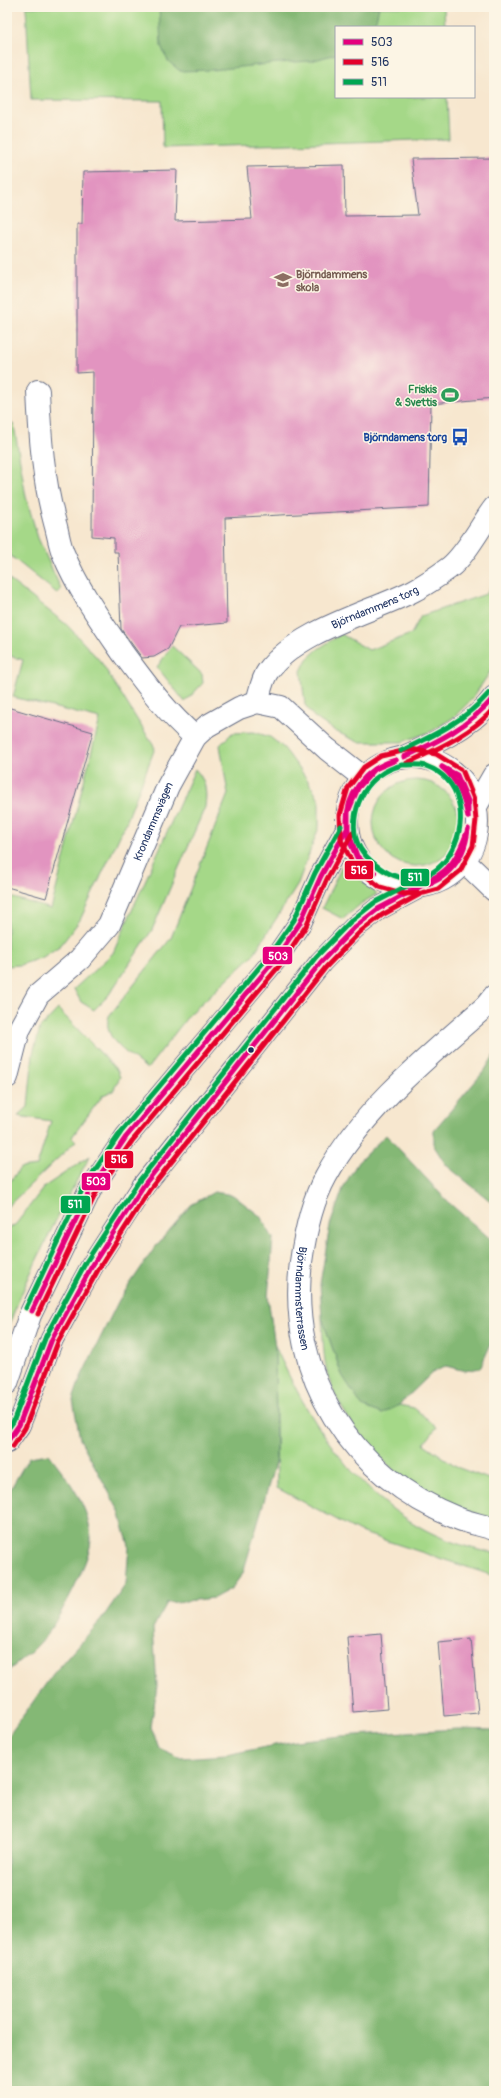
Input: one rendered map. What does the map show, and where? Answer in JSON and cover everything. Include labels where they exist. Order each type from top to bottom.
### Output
[{"type":"street","points":[[38,391],[40,433],[46,488],[62,551],[77,584],[101,622],[154,697],[176,721],[195,737]]},
{"type":"street","name":"Björndammens torg","points":[[256,702],[267,672],[281,657],[309,637],[414,591],[438,576],[451,566],[462,553],[494,508]]},
{"type":"street","points":[[7,1383],[30,1315],[90,1190],[126,1137],[274,961],[300,923],[321,876],[347,829],[350,802],[364,778],[382,764],[404,757],[436,743],[465,725],[494,697]]},
{"type":"street","points":[[256,702],[281,707],[327,749],[364,778]]},
{"type":"street","name":"Krondammsvägen","points":[[7,1077],[19,1030],[38,995],[80,959],[109,925],[168,786],[195,737],[206,726],[218,719],[239,708],[256,702]]},
{"type":"street","points":[[7,1442],[19,1425],[52,1339],[92,1266],[144,1185],[321,962],[355,927],[378,909],[421,886],[445,878],[464,861],[474,840],[477,824],[475,808],[463,782],[449,769],[428,759],[404,757]]},
{"type":"street","points":[[475,808],[494,775]]},
{"type":"street","points":[[347,829],[353,849],[364,866],[372,873],[390,883],[421,886]]},
{"type":"street","points":[[464,861],[494,890]]},
{"type":"street","name":"Björndammsterrassen","points":[[494,996],[486,1006],[413,1070],[348,1141],[325,1177],[312,1209],[303,1249],[299,1282],[302,1335],[313,1376],[329,1408],[352,1444],[379,1470],[405,1491],[426,1504],[458,1519],[494,1529]]},
{"type":"green space","points":[[26,7],[444,7],[445,26],[335,26],[335,98],[447,98],[449,139],[163,148],[162,101],[31,100]]},
{"type":"green space","points":[[159,7],[379,7],[376,20],[372,26],[335,26],[335,54],[311,61],[212,70],[180,71],[168,61],[161,46]]},
{"type":"green space","points":[[7,418],[14,425],[26,497],[38,538],[61,589],[58,594],[7,553]]},
{"type":"green space","points":[[7,578],[67,625],[101,662],[155,748],[126,823],[80,920],[61,945],[43,957],[20,965],[7,966],[7,896],[51,909],[100,719],[13,697],[23,660],[7,655]]},
{"type":"green space","points":[[494,581],[494,666],[472,699],[454,717],[432,731],[402,742],[358,742],[335,731],[314,717],[305,705],[301,671],[307,659],[318,649],[341,634],[369,650],[411,634],[421,616],[486,594]]},
{"type":"green space","points":[[172,646],[202,674],[203,683],[185,702],[157,667]]},
{"type":"green space","points":[[254,732],[270,737],[284,748],[307,779],[319,800],[319,827],[297,886],[253,955],[189,1015],[147,1069],[113,1040],[109,1032],[109,1016],[171,938],[228,794],[220,745],[232,733]]},
{"type":"green space","points":[[195,769],[204,782],[206,796],[205,807],[152,930],[108,996],[94,1010],[81,1002],[74,989],[113,953]]},
{"type":"green space","points":[[416,780],[433,783],[447,792],[456,806],[459,823],[456,840],[447,854],[433,863],[416,866],[399,863],[385,854],[376,840],[373,823],[376,806],[385,792],[399,783]]},
{"type":"green space","points":[[343,864],[377,894],[362,903],[343,919],[322,908]]},
{"type":"green space","points":[[58,1009],[117,1070],[120,1077],[113,1091],[103,1095],[72,1137],[76,1141],[7,1207],[7,1186],[20,1168],[37,1166],[51,1121],[18,1116],[28,1107],[33,1053],[40,1028]]},
{"type":"green space","points":[[494,1055],[494,1204],[446,1165],[434,1146],[434,1130],[485,1070]]},
{"type":"green space","points":[[386,1135],[448,1202],[494,1242],[494,1294],[491,1322],[494,1337],[480,1368],[465,1371],[446,1366],[432,1373],[399,1405],[382,1414],[362,1406],[342,1375],[322,1318],[320,1284],[330,1225],[344,1186],[358,1162]]},
{"type":"green space","points":[[90,1156],[25,1285],[7,1330],[7,1230],[16,1224],[44,1187]]},
{"type":"green space","points":[[214,1192],[233,1195],[260,1216],[273,1238],[268,1297],[275,1346],[276,1460],[243,1573],[232,1588],[214,1598],[167,1603],[153,1628],[157,1686],[151,1727],[159,1748],[181,1758],[226,1755],[295,1741],[340,1736],[457,1729],[494,1730],[494,2091],[7,2091],[7,1738],[53,1674],[101,1620],[126,1584],[129,1546],[119,1511],[80,1439],[73,1400],[80,1379],[119,1300],[156,1246],[191,1205]]},
{"type":"green space","points":[[322,1318],[342,1375],[382,1414],[399,1405],[414,1408],[437,1427],[424,1444],[459,1468],[494,1481],[494,1519],[459,1509],[422,1492],[405,1480],[372,1448],[357,1430],[345,1412],[335,1394],[328,1376],[325,1362]]},
{"type":"green space","points":[[275,1346],[292,1382],[312,1416],[334,1449],[359,1478],[387,1504],[419,1526],[454,1543],[494,1553],[494,1576],[360,1532],[277,1488]]},
{"type":"green space","points":[[49,1454],[70,1483],[82,1504],[89,1526],[91,1538],[90,1548],[79,1577],[63,1609],[46,1636],[28,1655],[7,1670],[7,1495],[29,1457]]},
{"type":"building","points":[[494,158],[494,398],[431,404],[429,507],[225,518],[227,623],[179,627],[168,649],[154,657],[142,658],[121,629],[118,552],[114,552],[114,538],[92,536],[93,372],[77,373],[77,224],[82,224],[83,172],[177,170],[175,221],[252,219],[247,167],[344,165],[345,216],[418,215],[411,159]]},
{"type":"building","points":[[7,707],[93,732],[46,898],[7,887]]},
{"type":"building","points":[[381,1634],[387,1709],[353,1712],[347,1637]]},
{"type":"building","points":[[471,1639],[478,1713],[444,1716],[438,1642]]},
{"type":"transit line","name":"511","points":[[401,751],[437,733],[459,719],[480,703],[489,693]]},
{"type":"transit line","name":"503","points":[[404,757],[441,739],[464,725],[494,697]]},
{"type":"transit line","name":"516","points":[[407,763],[454,740],[475,726],[494,708]]},
{"type":"transit line","name":"516","points":[[460,769],[436,754],[411,749],[381,756],[364,767],[348,788],[340,815],[341,840],[354,866],[380,887],[405,894],[424,893],[438,889],[460,871],[473,846],[476,820],[474,799],[463,772]]},
{"type":"transit line","name":"503","points":[[348,832],[348,808],[352,796],[358,786],[365,777],[374,770],[396,760]]},
{"type":"transit line","name":"503","points":[[348,832],[348,812],[358,788],[375,769],[396,760]]},
{"type":"transit line","name":"511","points":[[402,765],[426,766],[448,781],[459,802],[460,826],[452,849],[438,868],[418,878],[394,875],[367,857],[360,848],[354,825],[359,802],[371,782],[382,773],[402,765]]},
{"type":"transit line","name":"503","points":[[442,767],[457,775],[468,801],[468,817]]},
{"type":"transit line","name":"503","points":[[442,767],[448,772],[460,789],[468,817]]},
{"type":"transit line","name":"511","points":[[26,1308],[84,1186],[121,1132],[268,957],[294,920],[315,873],[341,826]]},
{"type":"transit line","name":"503","points":[[32,1311],[90,1190],[126,1137],[274,961],[300,923],[321,876],[347,829]]},
{"type":"transit line","name":"503","points":[[408,886],[420,886],[431,883],[450,871],[462,852],[468,829]]},
{"type":"transit line","name":"503","points":[[408,886],[431,879],[447,868],[459,852],[468,829]]},
{"type":"transit line","name":"503","points":[[348,832],[357,856],[375,873]]},
{"type":"transit line","name":"503","points":[[348,832],[348,838],[359,862],[375,873]]},
{"type":"transit line","name":"516","points":[[38,1314],[96,1193],[132,1141],[280,965],[306,926],[327,879],[353,832]]},
{"type":"transit line","name":"511","points":[[7,1430],[13,1422],[46,1336],[86,1262],[139,1181],[316,957],[350,922],[374,903],[418,880]]},
{"type":"transit line","name":"503","points":[[7,1442],[19,1425],[52,1339],[92,1266],[144,1185],[321,962],[355,927],[378,909],[421,886]]},
{"type":"transit line","name":"516","points":[[13,1446],[25,1428],[58,1342],[98,1270],[150,1189],[326,967],[360,932],[382,915],[424,892]]},
{"type":"place","name":"Björndammens skola","points":[[283,280]]},
{"type":"place","name":"Friskis & Svettis","points":[[450,395]]},
{"type":"place","name":"Björndamens torg","points":[[460,437]]}]
